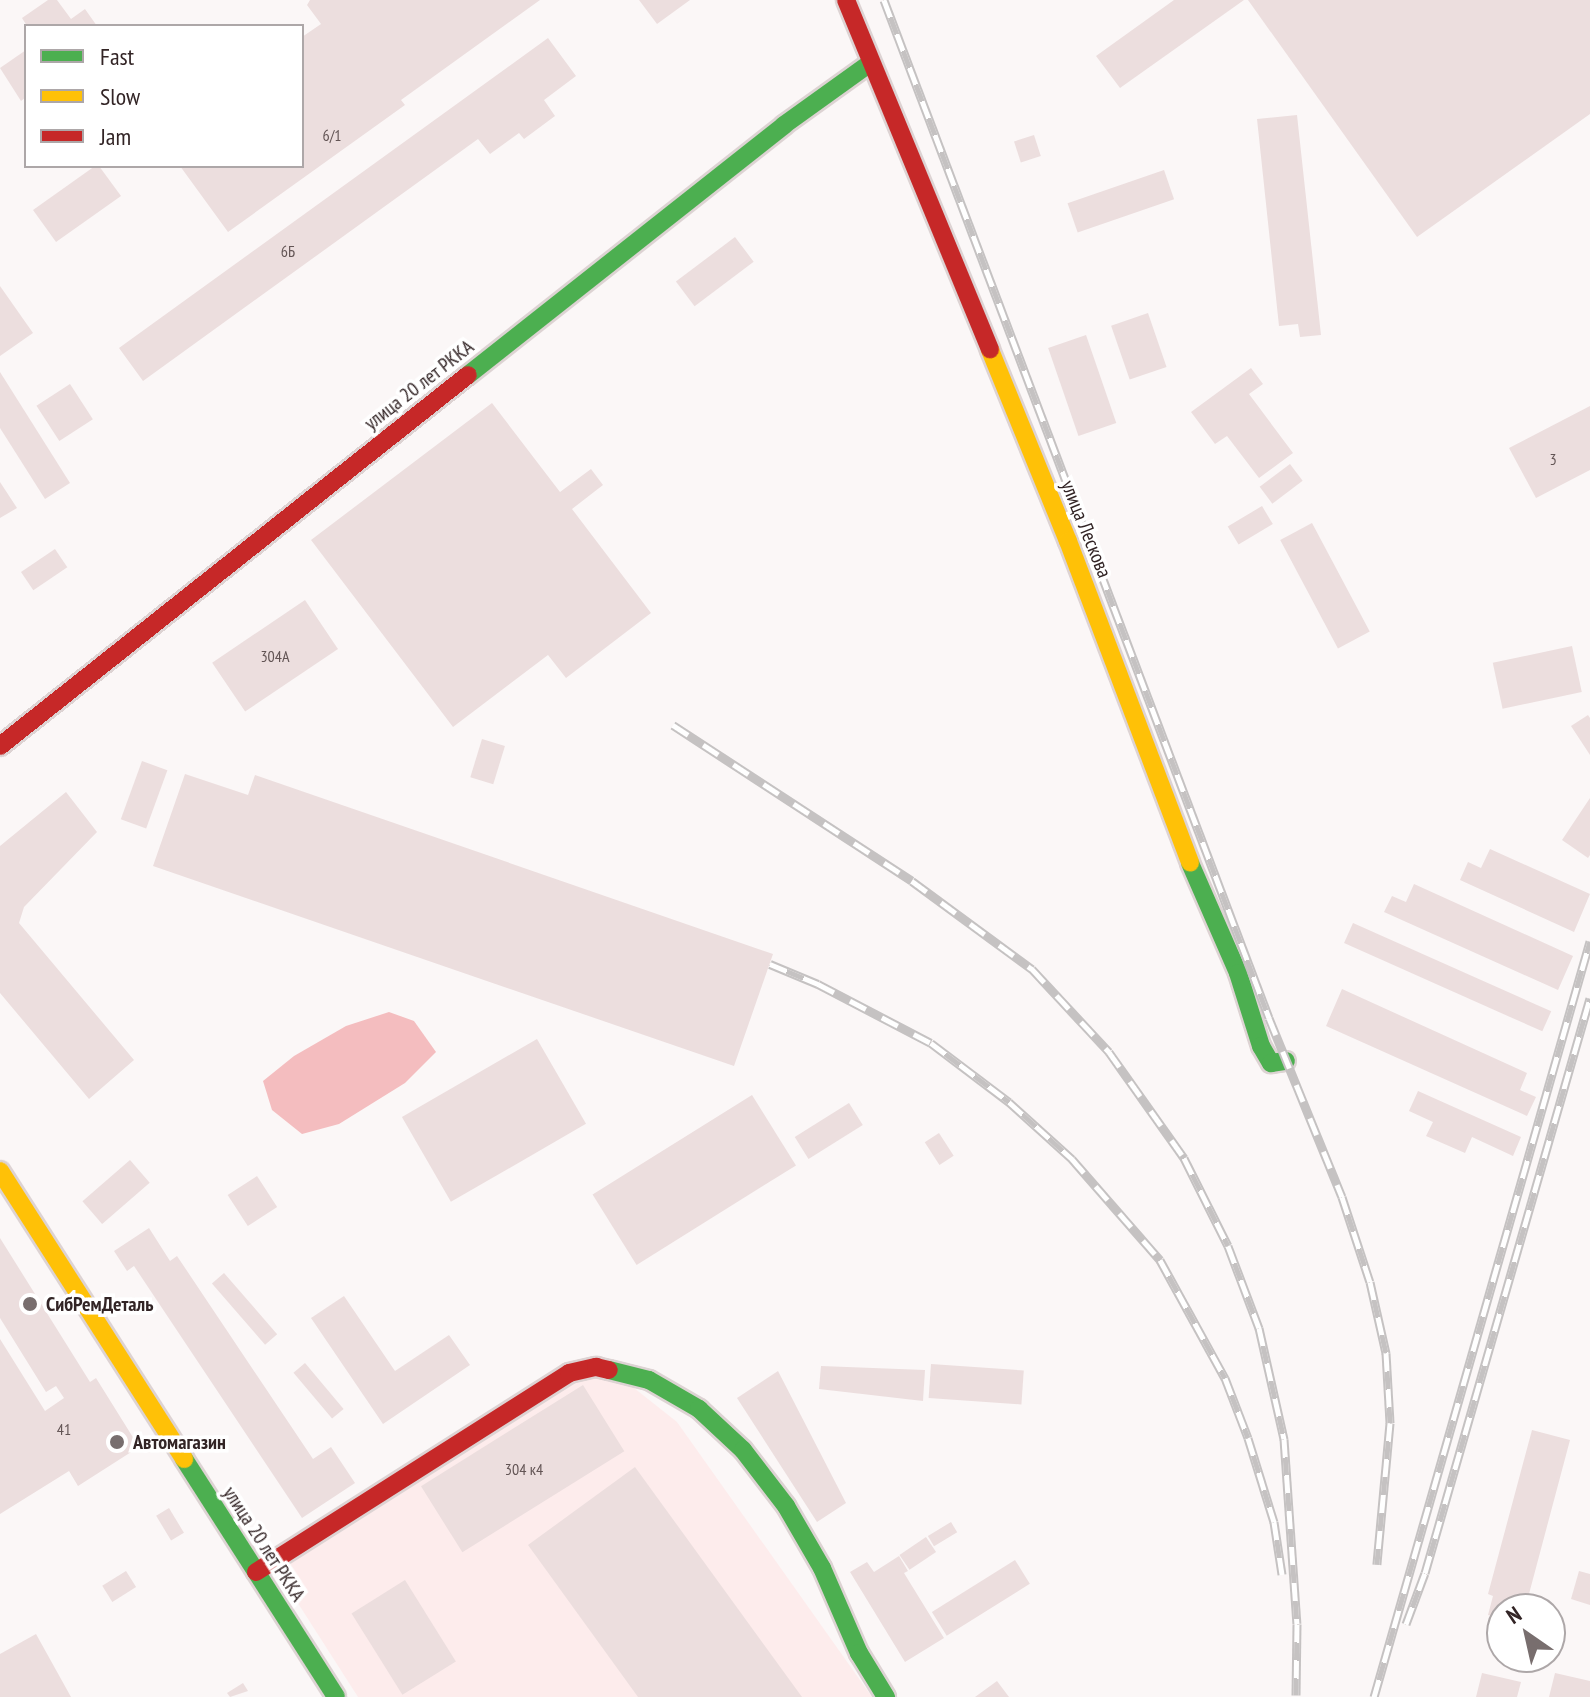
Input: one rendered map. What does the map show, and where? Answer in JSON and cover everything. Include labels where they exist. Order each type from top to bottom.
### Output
[{"type":"street","name":"улица Лескова","points":[[846,0],[869,64],[1068,541],[1198,884],[1238,973],[1261,1046],[1271,1063],[1286,1061]]},
{"type":"street","name":"улица 20 лет РККА","points":[[0,746],[772,134],[869,64]]},
{"type":"street","name":"улица 20 лет РККА","points":[[0,1171],[336,1697]]},
{"type":"street","points":[[256,1572],[569,1373],[596,1367],[649,1380],[699,1409],[743,1450],[786,1506],[822,1568],[859,1653],[886,1697]]},
{"type":"shaded area","points":[[389,1012],[414,1021],[436,1052],[405,1083],[339,1124],[302,1134],[272,1110],[263,1081],[294,1056],[346,1026]]},
{"type":"shaded area","points":[[591,1375],[629,1384],[677,1422],[872,1697],[358,1697],[278,1572],[568,1382]]},
{"type":"building","points":[[48,0],[57,0],[71,19],[85,9],[96,24],[26,24],[22,18]]},
{"type":"building","points":[[310,0],[540,0],[401,100],[405,105],[228,232],[181,168],[304,168],[304,36],[321,24],[307,5]]},
{"type":"building","points":[[639,0],[690,0],[657,24]]},
{"type":"building","points":[[1174,0],[1244,0],[1120,88],[1096,56]]},
{"type":"building","points":[[1248,0],[1590,0],[1590,114],[1417,237]]},
{"type":"building","points":[[548,38],[576,76],[544,100],[555,116],[524,139],[519,133],[490,154],[478,139],[143,381],[119,348]]},
{"type":"building","points":[[24,51],[24,99],[21,101],[0,68]]},
{"type":"building","points":[[1297,115],[1321,335],[1300,337],[1298,324],[1279,326],[1257,119]]},
{"type":"building","points":[[1034,135],[1041,156],[1021,162],[1014,141]]},
{"type":"building","points":[[92,168],[100,168],[121,196],[56,242],[33,210]]},
{"type":"building","points":[[1164,170],[1174,199],[1078,233],[1068,203]]},
{"type":"building","points":[[735,237],[754,262],[695,306],[676,282]]},
{"type":"building","points":[[0,286],[33,333],[0,356]]},
{"type":"building","points":[[1148,313],[1167,367],[1130,380],[1111,326]]},
{"type":"building","points":[[1086,335],[1116,423],[1078,436],[1048,348]]},
{"type":"building","points":[[1251,368],[1263,384],[1249,394],[1293,453],[1259,478],[1227,436],[1215,444],[1191,412]]},
{"type":"building","points":[[0,372],[70,483],[45,499],[0,428]]},
{"type":"building","points":[[70,384],[93,419],[59,441],[36,406]]},
{"type":"building","points":[[492,403],[560,492],[591,469],[603,485],[572,509],[651,613],[566,678],[548,655],[453,727],[311,540]]},
{"type":"building","points":[[1590,406],[1590,470],[1536,498],[1509,448]]},
{"type":"building","points":[[1290,464],[1303,481],[1272,504],[1260,487]]},
{"type":"building","points":[[0,482],[17,508],[0,518]]},
{"type":"building","points":[[1262,506],[1273,524],[1239,545],[1228,527]]},
{"type":"building","points":[[1312,523],[1370,632],[1338,649],[1280,540]]},
{"type":"building","points":[[55,549],[67,567],[33,590],[21,572]]},
{"type":"building","points":[[305,600],[338,649],[245,712],[212,663]]},
{"type":"building","points":[[1572,646],[1582,692],[1503,709],[1493,663]]},
{"type":"building","points":[[1588,715],[1590,718],[1590,755],[1571,726]]},
{"type":"building","points":[[482,739],[505,746],[493,784],[470,777]]},
{"type":"building","points":[[142,761],[167,770],[146,828],[121,819]]},
{"type":"building","points":[[185,774],[248,795],[255,775],[773,954],[734,1066],[153,866]]},
{"type":"building","points":[[66,792],[97,832],[24,907],[19,923],[134,1060],[89,1099],[0,993],[0,846]]},
{"type":"building","points":[[1590,798],[1590,855],[1588,858],[1562,840]]},
{"type":"building","points":[[1490,849],[1590,894],[1574,932],[1460,880],[1468,862],[1481,868]]},
{"type":"building","points":[[1414,884],[1573,956],[1558,990],[1384,912],[1392,896],[1406,902]]},
{"type":"building","points":[[1353,923],[1551,1011],[1542,1031],[1344,943]]},
{"type":"building","points":[[1342,989],[1527,1073],[1520,1090],[1536,1097],[1527,1116],[1326,1026]]},
{"type":"building","points":[[537,1039],[586,1124],[451,1202],[402,1117]]},
{"type":"building","points":[[1418,1091],[1521,1137],[1513,1156],[1472,1137],[1465,1153],[1426,1136],[1433,1122],[1409,1111]]},
{"type":"building","points":[[752,1095],[796,1165],[637,1265],[593,1195]]},
{"type":"building","points":[[849,1103],[863,1125],[809,1159],[795,1137]]},
{"type":"building","points":[[939,1133],[954,1156],[939,1165],[925,1142]]},
{"type":"building","points":[[130,1160],[150,1183],[102,1224],[82,1201]]},
{"type":"building","points":[[257,1176],[277,1207],[248,1226],[228,1195]]},
{"type":"building","points":[[149,1228],[170,1261],[177,1256],[313,1459],[331,1447],[355,1483],[302,1518],[134,1266],[127,1271],[114,1251]]},
{"type":"building","points":[[0,1238],[90,1382],[96,1378],[139,1447],[78,1486],[69,1471],[0,1514],[0,1339],[45,1411],[64,1398],[56,1386],[46,1392],[0,1318]]},
{"type":"building","points":[[224,1273],[277,1334],[265,1345],[212,1283]]},
{"type":"building","points":[[344,1296],[395,1371],[449,1335],[470,1365],[383,1424],[311,1318]]},
{"type":"building","points":[[305,1363],[344,1409],[332,1419],[294,1373]]},
{"type":"building","points":[[931,1364],[1024,1370],[1021,1404],[929,1398]]},
{"type":"building","points":[[821,1366],[925,1370],[923,1401],[819,1389]]},
{"type":"building","points":[[778,1371],[846,1503],[817,1522],[737,1398]]},
{"type":"building","points":[[583,1385],[624,1451],[462,1552],[421,1486]]},
{"type":"building","points":[[1532,1430],[1570,1440],[1529,1593],[1488,1593]]},
{"type":"building","points":[[635,1467],[802,1697],[638,1697],[528,1545]]},
{"type":"building","points":[[169,1508],[184,1533],[171,1541],[156,1516]]},
{"type":"building","points":[[951,1522],[957,1532],[934,1546],[928,1536]]},
{"type":"building","points":[[926,1537],[936,1552],[910,1570],[899,1555]]},
{"type":"building","points":[[899,1556],[908,1571],[904,1573],[944,1638],[905,1662],[850,1572],[867,1562],[874,1572]]},
{"type":"building","points":[[1015,1560],[1030,1584],[947,1636],[932,1612]]},
{"type":"building","points":[[126,1571],[136,1587],[112,1602],[102,1586]]},
{"type":"building","points":[[1579,1571],[1590,1574],[1590,1605],[1571,1599]]},
{"type":"building","points":[[405,1580],[456,1661],[402,1695],[352,1613]]},
{"type":"building","points":[[36,1634],[71,1697],[0,1697],[0,1654]]},
{"type":"building","points":[[1482,1673],[1521,1682],[1517,1697],[1476,1697]]},
{"type":"building","points":[[1555,1673],[1590,1681],[1590,1697],[1549,1697]]},
{"type":"building","points":[[997,1681],[1009,1697],[975,1697]]},
{"type":"building","points":[[243,1683],[248,1691],[230,1697],[227,1693]]},
{"type":"railway","points":[[884,0],[1269,1018],[1342,1197],[1370,1282],[1386,1353],[1390,1423],[1377,1564]]},
{"type":"railway","points":[[673,725],[912,881],[1032,969],[1109,1052],[1184,1158],[1228,1246],[1259,1328],[1284,1439],[1297,1624],[1296,1695]]},
{"type":"railway","points":[[1374,1697],[1590,941]]},
{"type":"railway","points":[[770,964],[818,984],[931,1043],[1009,1102],[1072,1159],[1160,1260],[1225,1378],[1248,1438],[1274,1522],[1282,1574]]},
{"type":"railway","points":[[1406,1624],[1425,1573],[1590,998]]},
{"type":"traffic: fast","points":[[468,375],[784,125],[869,64]]},
{"type":"traffic: fast","points":[[1190,863],[1238,973],[1261,1046],[1271,1063],[1286,1061]]},
{"type":"traffic: fast","points":[[609,1370],[649,1380],[699,1409],[743,1450],[786,1506],[822,1568],[859,1653],[886,1697]]},
{"type":"traffic: fast","points":[[184,1459],[336,1697]]},
{"type":"traffic: slow","points":[[990,350],[1068,541],[1190,863]]},
{"type":"traffic: slow","points":[[0,1171],[184,1459]]},
{"type":"traffic: jam","points":[[846,0],[990,350]]},
{"type":"traffic: jam","points":[[0,746],[468,375]]},
{"type":"traffic: jam","points":[[256,1572],[569,1373],[596,1367],[609,1370]]},
{"type":"place","name":"СибРемДеталь","points":[[30,1304]]},
{"type":"place","name":"Автомагазин","points":[[117,1442]]}]
